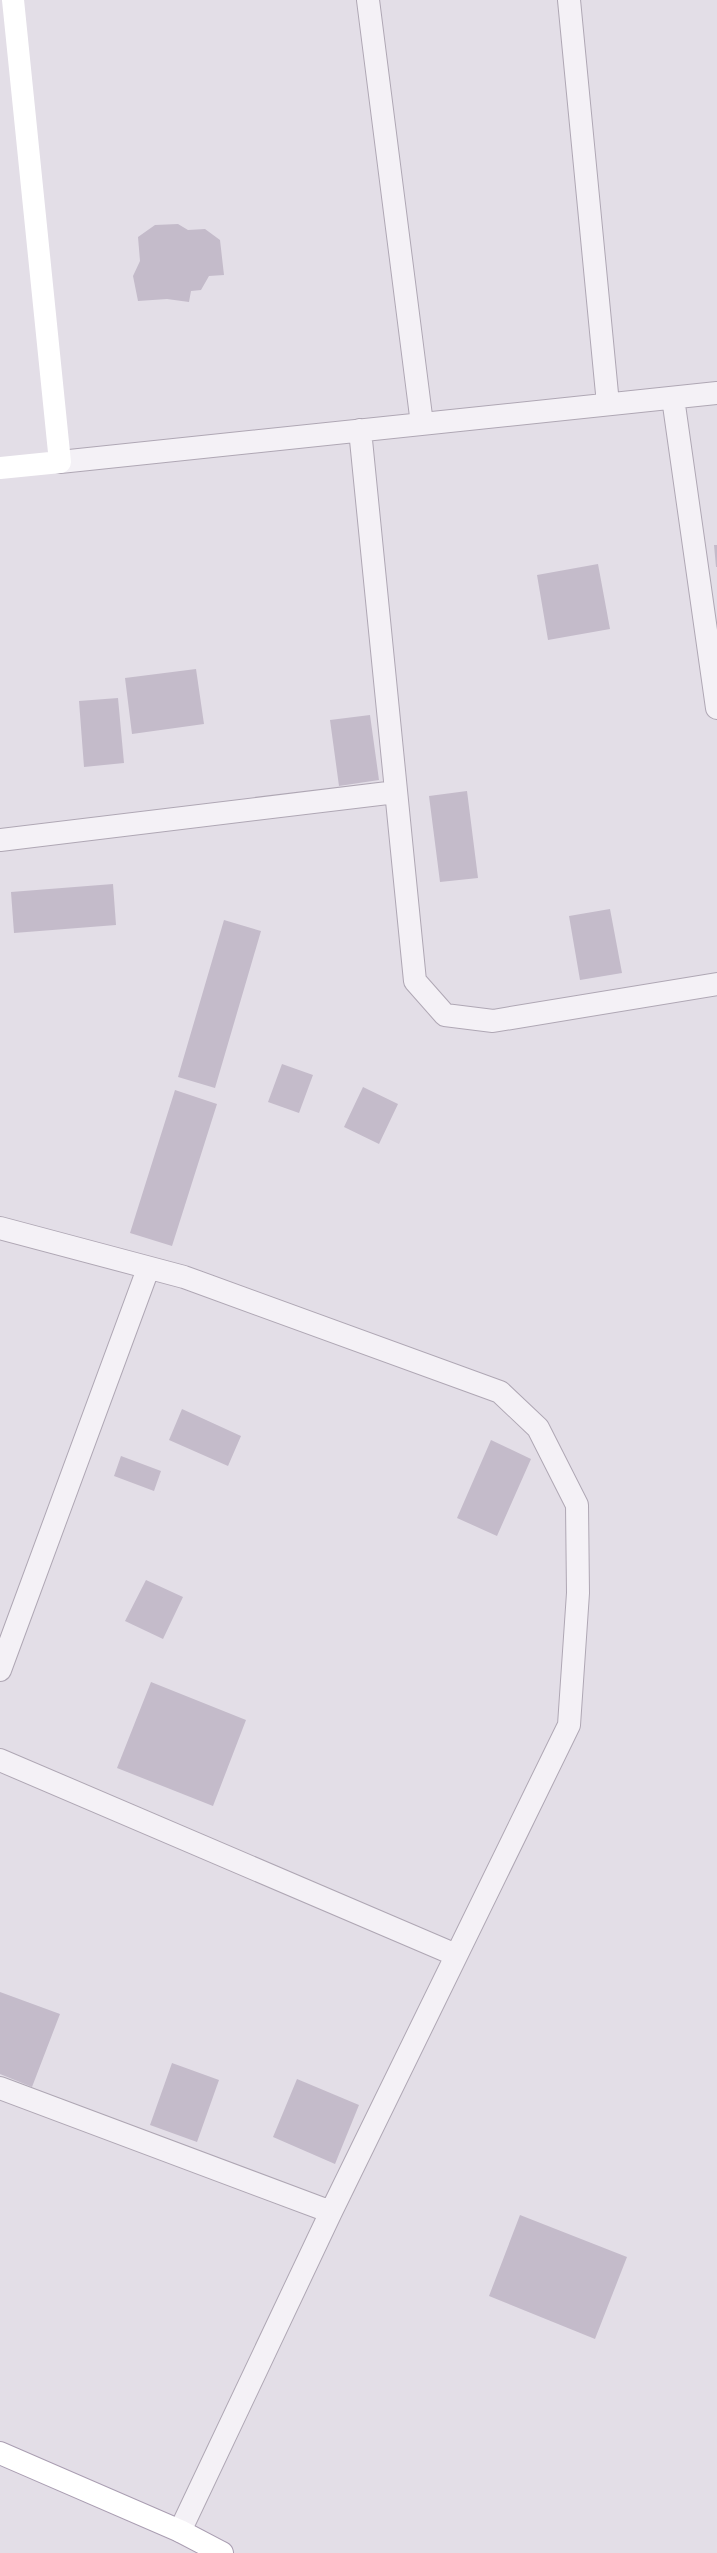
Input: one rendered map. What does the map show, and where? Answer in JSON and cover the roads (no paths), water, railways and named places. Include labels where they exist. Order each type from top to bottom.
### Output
[{"type":"street","points":[[13,0],[60,462]]},
{"type":"street","points":[[368,0],[422,424]]},
{"type":"street","points":[[569,0],[608,404]]},
{"type":"street","points":[[0,468],[717,393]]},
{"type":"street","points":[[673,398],[717,708]]},
{"type":"street","points":[[360,430],[415,981],[445,1016],[493,1021],[717,984]]},
{"type":"street","points":[[0,840],[396,792]]},
{"type":"street","points":[[0,1228],[148,1269],[184,1277],[500,1392],[538,1428],[577,1505],[578,1593],[569,1725],[330,2212],[180,2531]]},
{"type":"street","points":[[0,1670],[148,1269]]},
{"type":"street","points":[[0,1760],[456,1955]]},
{"type":"street","points":[[0,2088],[330,2212]]},
{"type":"street","points":[[0,2453],[180,2531],[222,2553]]}]
